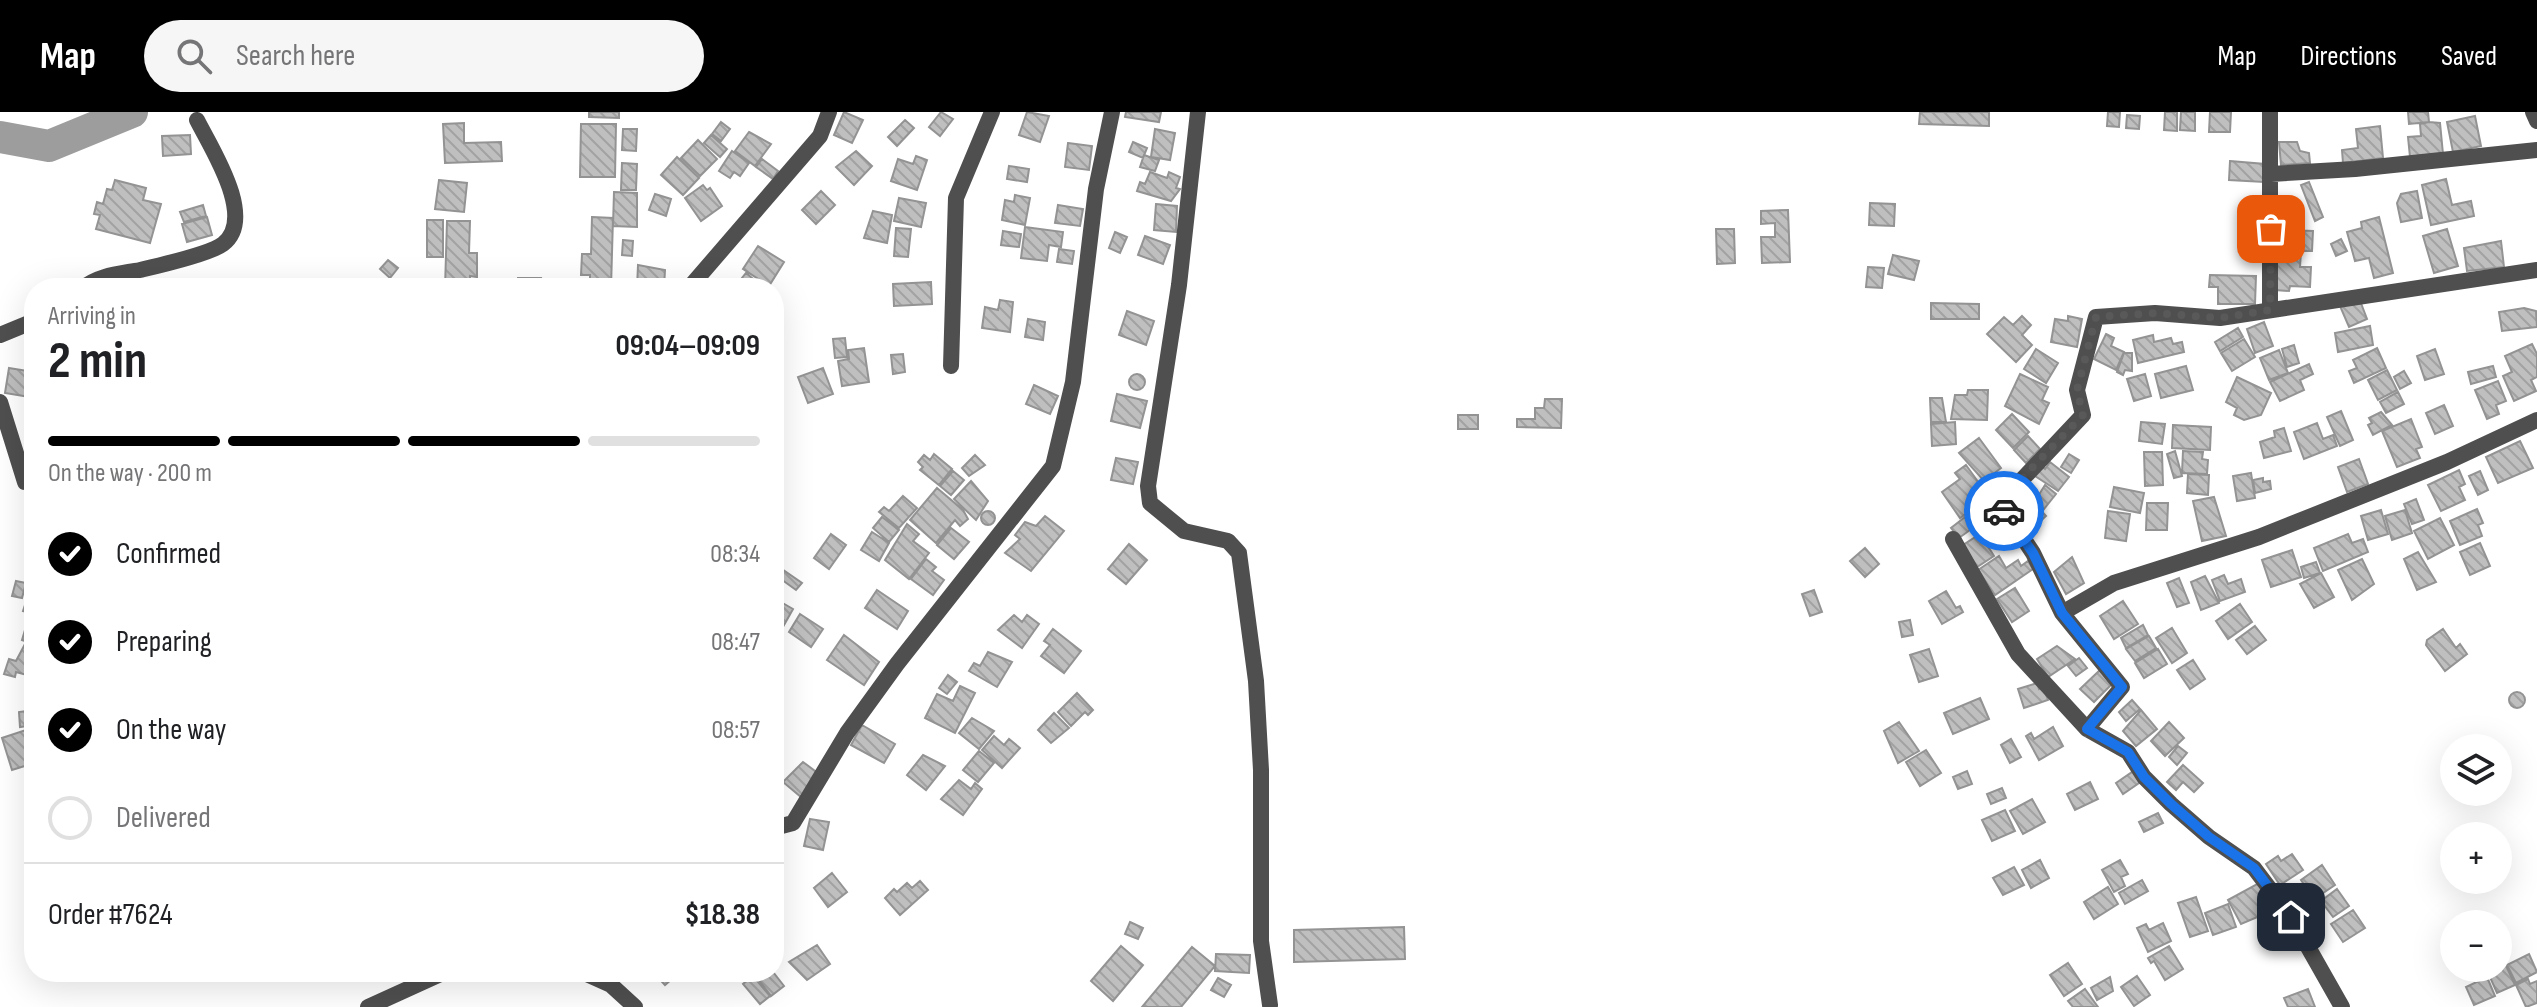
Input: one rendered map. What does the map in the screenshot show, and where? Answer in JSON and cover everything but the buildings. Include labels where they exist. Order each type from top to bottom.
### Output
[{"type":"street","points":[[698,278],[820,136],[829,112]]},
{"type":"street","points":[[951,366],[956,198],[992,112]]},
{"type":"street","points":[[784,825],[793,823],[847,733],[880,687],[1053,466],[1073,382],[1096,189],[1112,112]]},
{"type":"street","points":[[1198,112],[1181,270],[1148,486],[1150,503],[1184,531],[1228,541],[1239,553],[1256,681],[1261,770],[1261,941],[1270,1005]]},
{"type":"street","points":[[2270,112],[2270,310]]},
{"type":"street","points":[[2533,112],[2537,121]]},
{"type":"street","points":[[95,278],[162,265],[223,244],[231,232],[236,195],[197,120]]},
{"type":"street","points":[[2271,174],[2355,169],[2537,150]]},
{"type":"street","points":[[2087,729],[2122,687],[2062,613],[2033,553],[2000,503],[2083,415],[2077,390],[2096,317],[2155,313],[2220,318],[2537,270]]},
{"type":"street","points":[[0,335],[24,325]]},
{"type":"street","points":[[0,402],[24,479]]},
{"type":"street","points":[[2062,613],[2114,583],[2259,537],[2447,462],[2537,420]]},
{"type":"street","points":[[1953,539],[2018,654],[2087,729],[2128,752],[2144,777],[2171,804],[2209,837],[2254,868],[2291,917],[2342,1007]]},
{"type":"street","points":[[368,1007],[423,982]]},
{"type":"street","points":[[604,982],[635,1007]]},
{"type":"waterway","points":[[0,137],[49,146],[132,112]]},
{"type":"way so far","points":[[2004,511],[2000,503],[2003,498],[2083,415],[2077,390],[2096,317],[2155,313],[2220,318],[2270,310],[2271,229]]},
{"type":"route","points":[[2004,511],[2033,553],[2062,613],[2122,687],[2087,729],[2128,752],[2144,777],[2171,804],[2209,837],[2254,868],[2291,917]]}]
